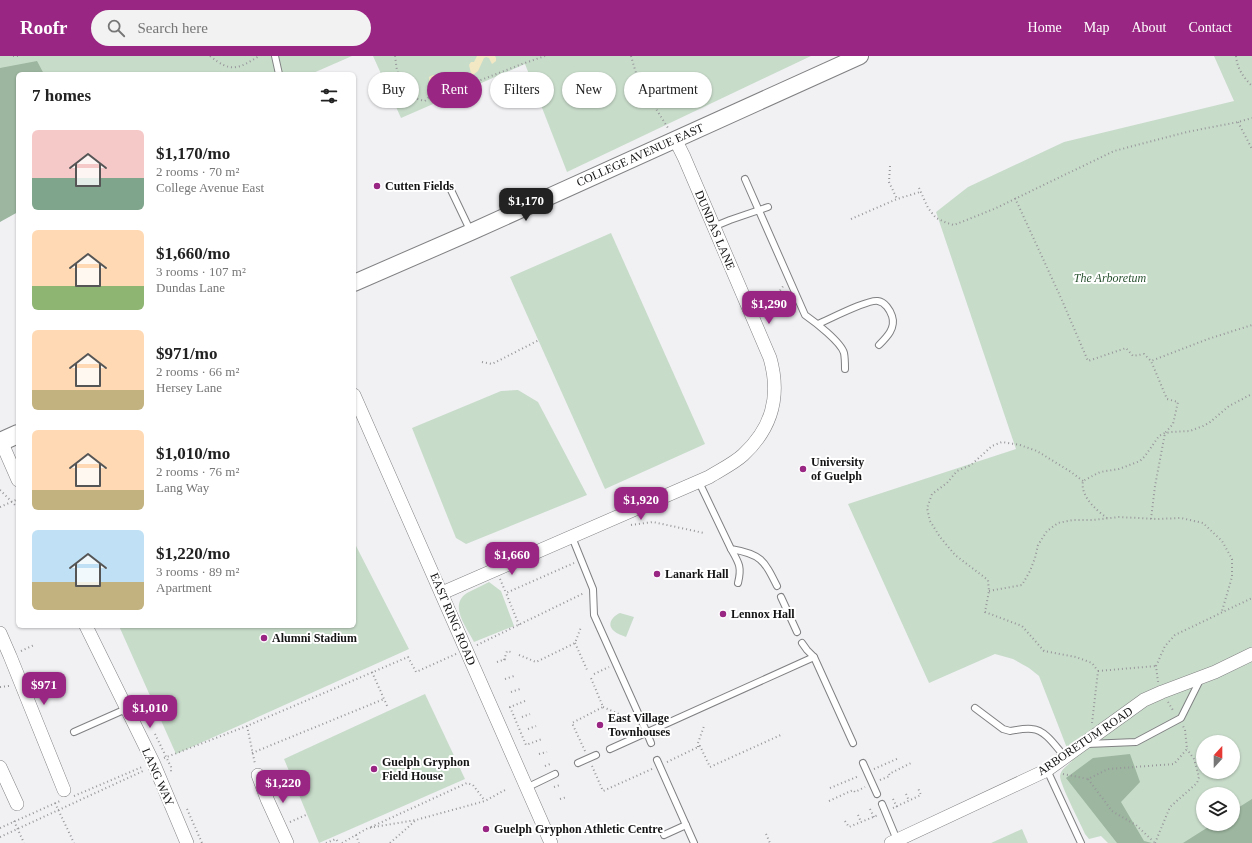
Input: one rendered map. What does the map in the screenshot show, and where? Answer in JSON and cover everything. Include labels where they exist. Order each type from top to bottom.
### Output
[{"type":"main road","points":[[1,441],[16,435]]},
{"type":"street","name":"COLLEGE AVENUE EAST","points":[[356,282],[471,232],[860,56]]},
{"type":"street","name":"DUNDAS LANE","points":[[442,593],[699,482],[742,456],[768,424],[775,393],[774,370],[675,139]]},
{"type":"street","name":"EAST RING ROAD","points":[[356,400],[551,843]]},
{"type":"street","points":[[1,441],[16,475]]},
{"type":"street","name":"LANG WAY","points":[[87,628],[126,709],[148,767],[187,843]]},
{"type":"street","points":[[0,633],[68,793]]},
{"type":"street","name":"ARBORETUM ROAD","points":[[894,842],[1047,770],[1144,700],[1215,672],[1252,654]]},
{"type":"street","points":[[0,767],[17,804]]},
{"type":"street","points":[[258,775],[287,843]]},
{"type":"lane","points":[[275,56],[279,72]]},
{"type":"lane","points":[[745,178],[806,315],[818,324],[842,348],[844,353],[845,369]]},
{"type":"lane","points":[[450,188],[471,232]]},
{"type":"lane","points":[[713,227],[768,208]]},
{"type":"lane","points":[[818,324],[863,304],[872,301],[880,301],[886,305],[893,318],[890,334],[879,345]]},
{"type":"lane","points":[[699,482],[731,549],[740,564],[741,569],[738,583]]},
{"type":"lane","points":[[572,537],[593,589],[594,615],[651,743]]},
{"type":"lane","points":[[731,549],[744,551],[757,556],[764,562],[777,586]]},
{"type":"lane","points":[[781,597],[797,632]]},
{"type":"lane","points":[[802,643],[814,657],[853,743]]},
{"type":"lane","points":[[610,749],[814,657]]},
{"type":"lane","points":[[1086,741],[1136,742],[1181,718],[1201,677]]},
{"type":"lane","points":[[975,708],[1003,729],[1010,731],[1027,729],[1039,730],[1049,738],[1065,757]]},
{"type":"lane","points":[[74,732],[126,709]]},
{"type":"lane","points":[[578,763],[596,756]]},
{"type":"lane","points":[[657,760],[694,843]]},
{"type":"lane","points":[[863,763],[877,794]]},
{"type":"lane","points":[[1047,770],[1081,843]]},
{"type":"lane","points":[[526,788],[555,774]]},
{"type":"lane","points":[[882,804],[894,842]]},
{"type":"lane","points":[[664,835],[686,825]]},
{"type":"path","points":[[13,56],[20,56]]},
{"type":"path","points":[[210,56],[218,62],[238,68],[259,56]]},
{"type":"path","points":[[395,56],[397,71],[405,90],[414,97],[425,101],[429,97],[437,96],[545,56]]},
{"type":"path","points":[[631,56],[638,80],[675,139]]},
{"type":"path","points":[[1236,56],[1240,71],[1252,86]]},
{"type":"path","points":[[919,188],[928,208],[936,218],[954,225],[994,209],[1114,151],[1187,132],[1252,118]]},
{"type":"path","points":[[1238,122],[1252,149]]},
{"type":"path","points":[[890,166],[889,182],[897,200]]},
{"type":"path","points":[[851,219],[920,192]]},
{"type":"path","points":[[1016,198],[1088,361],[1126,348],[1133,356],[1144,354],[1152,361],[1167,399],[1178,402],[1173,424],[1165,433],[1159,436],[1140,461],[1118,469],[1100,472],[1083,481]]},
{"type":"path","points":[[766,310],[789,277]]},
{"type":"path","points":[[1152,361],[1208,338],[1252,325]]},
{"type":"path","points":[[482,362],[492,364],[539,340]]},
{"type":"path","points":[[1165,433],[1190,431],[1203,426],[1209,423],[1229,406],[1252,394]]},
{"type":"path","points":[[1151,519],[1155,486],[1165,433]]},
{"type":"path","points":[[1083,481],[1037,451],[1020,445],[1002,442],[992,446],[971,465],[957,471],[947,483],[932,494],[927,508],[930,521],[940,537],[955,555],[988,580],[989,591],[985,612],[1022,626],[1044,651],[1076,657],[1092,663],[1098,671],[1086,741]]},
{"type":"path","points":[[1083,481],[1082,486],[1088,499],[1107,518]]},
{"type":"path","points":[[0,490],[16,506]]},
{"type":"path","points":[[0,507],[16,500]]},
{"type":"path","points":[[989,591],[1022,585],[1030,571],[1038,545],[1047,531],[1058,523],[1073,520],[1107,518],[1181,518],[1203,524],[1222,541],[1232,559],[1232,577],[1222,612]]},
{"type":"path","points":[[0,837],[166,757],[247,726],[408,657],[416,672],[593,589]]},
{"type":"path","points":[[1088,779],[1112,811],[1136,825],[1154,843],[1170,807],[1197,783],[1199,777],[1194,759],[1187,749],[1185,730],[1158,684],[1156,666],[1165,646],[1175,634],[1252,598]]},
{"type":"path","points":[[519,655],[536,662],[575,643],[581,627]]},
{"type":"path","points":[[575,643],[588,672]]},
{"type":"path","points":[[497,662],[505,659],[507,651],[511,652]]},
{"type":"path","points":[[594,674],[616,663]]},
{"type":"path","points":[[1098,671],[1156,666]]},
{"type":"path","points":[[372,672],[388,708]]},
{"type":"path","points":[[505,680],[514,676]]},
{"type":"path","points":[[511,692],[520,689]]},
{"type":"path","points":[[252,753],[384,699]]},
{"type":"path","points":[[525,701],[510,707],[526,745],[542,739]]},
{"type":"path","points":[[603,708],[620,714]]},
{"type":"path","points":[[522,717],[530,714]]},
{"type":"path","points":[[247,726],[258,775]]},
{"type":"path","points":[[528,729],[536,726]]},
{"type":"path","points":[[698,748],[698,743],[704,726]]},
{"type":"path","points":[[155,734],[171,767],[171,773]]},
{"type":"path","points":[[1047,770],[1088,779],[1108,769],[1174,764],[1187,749]]},
{"type":"path","points":[[540,754],[547,752]]},
{"type":"path","points":[[545,766],[550,764]]},
{"type":"path","points":[[68,793],[148,767]]},
{"type":"path","points":[[326,843],[336,838],[340,843],[368,828],[467,783],[473,785],[485,801]]},
{"type":"path","points":[[554,787],[560,785]]},
{"type":"path","points":[[267,799],[293,788]]},
{"type":"path","points":[[368,828],[416,820],[485,801],[505,790]]},
{"type":"path","points":[[906,794],[909,801]]},
{"type":"path","points":[[560,800],[567,797]]},
{"type":"path","points":[[893,799],[897,807]]},
{"type":"path","points":[[0,828],[57,803],[58,810],[74,843]]},
{"type":"path","points":[[187,809],[202,843]]},
{"type":"path","points":[[870,809],[874,817]]},
{"type":"path","points":[[280,826],[306,815]]},
{"type":"path","points":[[858,815],[861,822]]},
{"type":"path","points":[[390,843],[416,820]]},
{"type":"path","points":[[14,821],[24,843]]},
{"type":"path","points":[[766,834],[770,843]]},
{"type":"path","points":[[356,835],[359,843]]},
{"type":"green space","points":[[0,56],[352,56],[316,72],[16,72],[16,78],[0,109]]},
{"type":"green space","points":[[373,56],[811,56],[712,103],[712,72],[624,72],[624,108],[702,108],[567,172],[542,108],[554,108],[554,72],[528,72],[525,64],[507,72],[490,72],[490,79],[482,83],[482,72],[427,72],[427,107],[401,118],[396,108],[419,108],[419,72],[380,72]]},
{"type":"green space","name":"The Arboretum","points":[[1214,56],[1252,56],[1252,843],[1108,843],[1101,836],[1089,839],[1071,805],[1061,781],[1060,776],[1062,771],[1072,761],[1039,676],[1029,668],[1013,659],[995,654],[929,683],[848,504],[1016,449],[936,212],[968,187],[1064,142],[1234,101]]},
{"type":"green space","points":[[37,61],[43,72],[16,72],[16,213],[0,222],[0,68]]},
{"type":"green space","points":[[611,233],[705,444],[605,489],[510,277]]},
{"type":"green space","points":[[518,390],[538,402],[587,495],[466,544],[456,538],[412,428],[501,391]]},
{"type":"green space","name":"Alumni Stadium","points":[[356,546],[409,649],[176,754],[120,628],[356,628]]},
{"type":"green space","points":[[489,582],[501,591],[514,626],[474,642],[461,617],[459,604],[467,593]]},
{"type":"green space","points":[[620,613],[634,617],[626,637],[615,632],[611,626],[611,620]]},
{"type":"green space","name":"Guelph Gryphon Field House","points":[[425,694],[465,779],[319,843],[284,759]]},
{"type":"green space","points":[[1130,754],[1140,782],[1121,802],[1144,841],[1152,843],[1117,843],[1066,778],[1093,758]]},
{"type":"green space","points":[[1252,799],[1252,843],[1183,843],[1202,831],[1240,831],[1240,807]]},
{"type":"green space","points":[[1022,829],[1028,843],[991,843]]},
{"type":"sand","points":[[477,56],[495,56],[496,58],[496,61],[492,64],[489,58],[484,58],[478,71],[471,72],[469,65],[471,62],[474,62]]},
{"type":"place","name":"Cutten Fields","points":[[377,186]]},
{"type":"place","name":"University of Guelph","points":[[803,469]]},
{"type":"place","name":"Lanark Hall","points":[[657,574]]},
{"type":"place","name":"Lennox Hall","points":[[723,614]]},
{"type":"place","name":"Alumni Stadium","points":[[264,638]]},
{"type":"place","name":"East Village Townhouses","points":[[600,725]]},
{"type":"place","name":"Guelph Gryphon Field House","points":[[374,769]]},
{"type":"place","name":"Guelph Gryphon Athletic Centre","points":[[486,829]]}]
